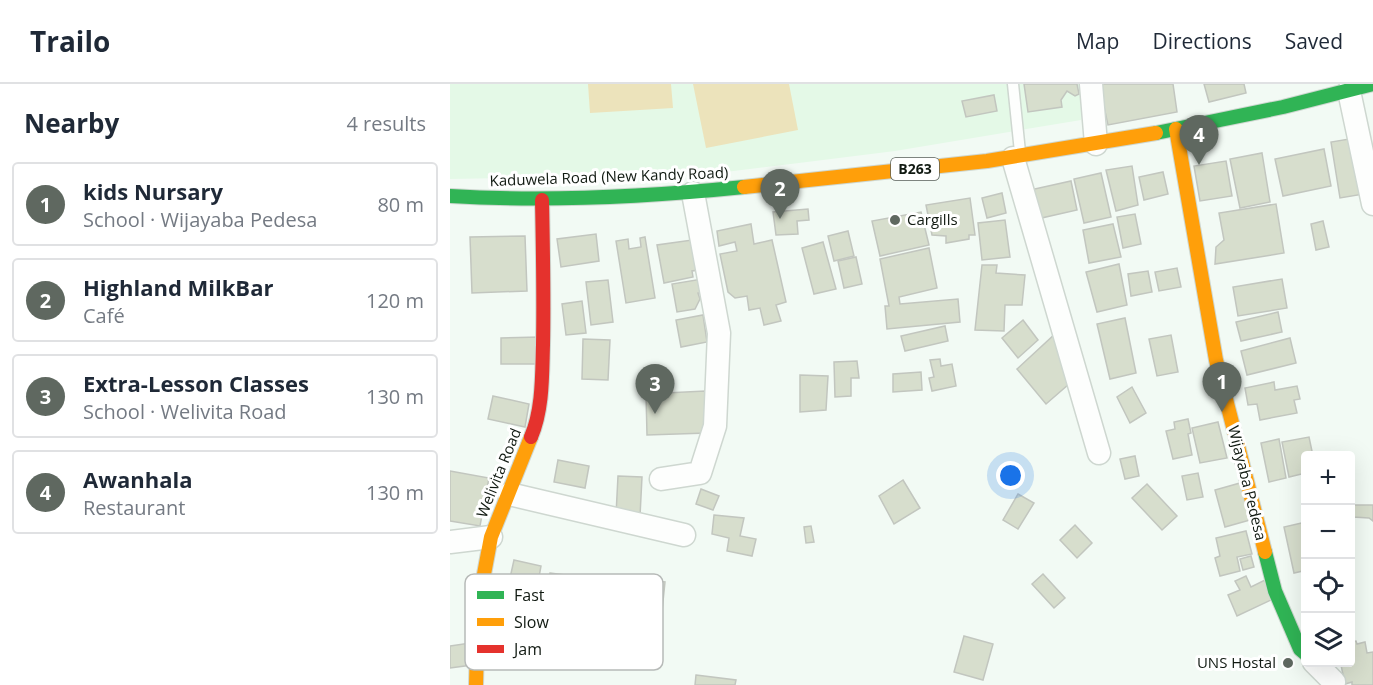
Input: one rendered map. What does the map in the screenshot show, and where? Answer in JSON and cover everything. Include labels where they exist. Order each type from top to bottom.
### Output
[{"type":"street","points":[[1091,84],[1096,144]]},
{"type":"street","name":"Kaduwela Road (New Kandy Road)","points":[[450,196],[542,200],[693,193],[1017,157],[1176,129],[1373,84]]},
{"type":"street","points":[[1349,91],[1373,204]]},
{"type":"street","name":"Wijayaba Pedesa","points":[[1176,129],[1216,360],[1275,591],[1301,650]]},
{"type":"street","points":[[1017,157],[1099,453]]},
{"type":"street","points":[[661,479],[700,472],[715,426],[719,333],[693,193]]},
{"type":"street","name":"Welivita Road","points":[[484,574],[491,537],[535,428],[542,385],[544,300],[542,200]]},
{"type":"street","points":[[509,494],[684,535]]},
{"type":"street","points":[[450,542],[491,537]]},
{"type":"street","points":[[1318,667],[1334,682],[1333,685]]},
{"type":"street","name":"Welivita Road","points":[[476,670],[476,685]]},
{"type":"lane","points":[[1014,84],[1017,157]]},
{"type":"shaded area","points":[[450,84],[1083,84],[1084,102],[1081,120],[895,151],[693,176],[564,174],[450,179]]},
{"type":"shaded area","points":[[588,84],[671,84],[673,108],[590,113]]},
{"type":"shaded area","points":[[693,84],[789,84],[798,130],[706,148]]},
{"type":"building","points":[[1024,84],[1077,84],[1079,94],[1075,96],[1067,91],[1061,100],[1062,107],[1028,112]]},
{"type":"building","points":[[1099,84],[1173,84],[1177,112],[1108,125]]},
{"type":"building","points":[[1204,84],[1244,84],[1246,93],[1209,102]]},
{"type":"building","points":[[994,95],[997,111],[966,117],[962,101]]},
{"type":"building","points":[[1355,138],[1364,194],[1340,198],[1331,142]]},
{"type":"building","points":[[1324,149],[1331,186],[1283,196],[1275,159]]},
{"type":"building","points":[[1262,153],[1270,202],[1240,208],[1230,159]]},
{"type":"building","points":[[1226,161],[1232,196],[1200,201],[1194,166]]},
{"type":"building","points":[[1132,166],[1138,205],[1116,211],[1106,170]]},
{"type":"building","points":[[1163,172],[1168,194],[1144,200],[1139,177]]},
{"type":"building","points":[[1101,173],[1111,217],[1084,223],[1074,179]]},
{"type":"building","points":[[1071,181],[1077,210],[1037,219],[1030,190]]},
{"type":"building","points":[[1002,193],[1006,213],[987,218],[982,198]]},
{"type":"building","points":[[970,198],[975,235],[969,235],[969,239],[946,243],[946,236],[932,235],[926,205]]},
{"type":"building","points":[[1276,204],[1284,253],[1215,264],[1216,247],[1224,240],[1219,213]]},
{"type":"building","points":[[808,209],[809,220],[797,221],[798,234],[776,235],[773,212]]},
{"type":"building","points":[[921,212],[929,245],[880,256],[872,221]]},
{"type":"building","points":[[1135,214],[1141,244],[1123,248],[1117,217]]},
{"type":"building","points":[[1005,220],[1010,257],[982,260],[978,223]]},
{"type":"building","points":[[1323,221],[1329,247],[1316,250],[1311,224]]},
{"type":"building","points":[[751,224],[754,244],[772,240],[786,302],[776,305],[781,321],[764,325],[760,308],[749,310],[747,296],[735,298],[728,292],[720,254],[737,251],[735,242],[719,246],[717,231]]},
{"type":"building","points":[[1113,224],[1121,257],[1089,263],[1083,230]]},
{"type":"building","points":[[848,231],[854,256],[834,261],[828,236]]},
{"type":"building","points":[[596,234],[599,261],[561,267],[557,239]]},
{"type":"building","points":[[525,236],[527,291],[472,293],[470,237]]},
{"type":"building","points":[[645,237],[655,298],[626,303],[616,241],[628,239],[629,249],[641,247],[640,238]]},
{"type":"building","points":[[692,240],[699,270],[692,271],[693,277],[664,283],[657,245]]},
{"type":"building","points":[[823,242],[836,289],[814,294],[802,248]]},
{"type":"building","points":[[929,248],[937,288],[899,297],[900,304],[958,299],[960,322],[887,329],[885,306],[889,306],[880,259]]},
{"type":"building","points":[[856,257],[862,284],[844,288],[838,261]]},
{"type":"building","points":[[1119,264],[1127,305],[1097,312],[1086,272]]},
{"type":"building","points":[[982,265],[997,265],[996,273],[1025,275],[1022,305],[1005,305],[1004,331],[975,330]]},
{"type":"building","points":[[1177,268],[1181,287],[1159,291],[1155,272]]},
{"type":"building","points":[[1148,271],[1152,292],[1131,296],[1128,274]]},
{"type":"building","points":[[708,278],[711,291],[698,293],[700,299],[695,309],[677,312],[672,284]]},
{"type":"building","points":[[1282,279],[1287,308],[1238,316],[1233,287]]},
{"type":"building","points":[[608,280],[613,322],[591,325],[586,282]]},
{"type":"building","points":[[582,301],[586,333],[566,335],[562,304]]},
{"type":"building","points":[[1278,312],[1282,332],[1241,341],[1236,322]]},
{"type":"building","points":[[703,315],[707,342],[681,347],[676,320]]},
{"type":"building","points":[[1125,318],[1136,373],[1110,379],[1097,324]]},
{"type":"building","points":[[1023,320],[1038,340],[1018,358],[1002,338]]},
{"type":"building","points":[[945,326],[948,341],[905,351],[901,336]]},
{"type":"building","points":[[1055,334],[1069,384],[1046,404],[1017,369]]},
{"type":"building","points":[[1171,335],[1178,372],[1157,376],[1149,339]]},
{"type":"building","points":[[539,337],[540,364],[501,364],[501,338]]},
{"type":"building","points":[[1290,338],[1296,363],[1247,375],[1241,351]]},
{"type":"building","points":[[583,339],[610,340],[608,380],[582,379]]},
{"type":"building","points":[[940,359],[941,366],[952,364],[956,386],[932,391],[929,378],[934,377],[930,360]]},
{"type":"building","points":[[857,361],[859,378],[851,378],[851,396],[835,397],[834,362]]},
{"type":"building","points":[[921,372],[922,390],[893,392],[893,374]]},
{"type":"building","points":[[800,375],[828,376],[826,410],[800,412]]},
{"type":"building","points":[[1274,382],[1275,390],[1297,386],[1300,399],[1294,400],[1297,413],[1260,420],[1257,404],[1248,405],[1245,388]]},
{"type":"building","points":[[1132,387],[1146,413],[1130,423],[1117,397]]},
{"type":"building","points":[[705,391],[707,433],[647,435],[646,394]]},
{"type":"building","points":[[493,396],[529,404],[525,427],[488,419]]},
{"type":"building","points":[[1188,419],[1192,455],[1173,459],[1166,431],[1175,429],[1174,422]]},
{"type":"building","points":[[1218,422],[1227,458],[1200,463],[1192,428]]},
{"type":"building","points":[[1309,437],[1312,451],[1301,451],[1301,474],[1289,477],[1282,442]]},
{"type":"building","points":[[1279,439],[1286,478],[1269,482],[1261,443]]},
{"type":"building","points":[[1135,456],[1139,476],[1125,479],[1120,459]]},
{"type":"building","points":[[558,460],[589,466],[585,488],[554,482]]},
{"type":"building","points":[[450,471],[489,478],[480,526],[450,521]]},
{"type":"building","points":[[1198,473],[1203,497],[1187,500],[1182,476]]},
{"type":"building","points":[[618,476],[642,477],[640,516],[616,515]]},
{"type":"building","points":[[903,480],[920,508],[894,524],[879,496]]},
{"type":"building","points":[[1240,483],[1250,520],[1225,527],[1215,490]]},
{"type":"building","points":[[1147,484],[1177,516],[1162,530],[1132,498]]},
{"type":"building","points":[[701,489],[719,496],[713,510],[696,504]]},
{"type":"building","points":[[1018,494],[1034,503],[1018,529],[1003,520]]},
{"type":"building","points":[[1355,505],[1373,505],[1373,521],[1369,518],[1355,517]]},
{"type":"building","points":[[714,515],[744,518],[740,536],[756,539],[752,556],[727,551],[729,538],[712,534]]},
{"type":"building","points":[[1301,523],[1301,571],[1294,573],[1284,527]]},
{"type":"building","points":[[1075,525],[1092,543],[1077,558],[1060,540]]},
{"type":"building","points":[[811,526],[814,542],[806,543],[804,527]]},
{"type":"building","points":[[1246,531],[1252,554],[1237,557],[1240,571],[1220,576],[1215,558],[1220,556],[1216,538]]},
{"type":"building","points":[[1251,556],[1254,567],[1243,570],[1240,559]]},
{"type":"building","points":[[514,560],[541,566],[540,574],[511,574]]},
{"type":"building","points":[[1043,574],[1065,598],[1054,608],[1032,584]]},
{"type":"building","points":[[1246,576],[1251,587],[1265,580],[1273,599],[1237,616],[1228,595],[1240,590],[1235,581]]},
{"type":"building","points":[[964,636],[993,644],[983,680],[954,672]]},
{"type":"building","points":[[1355,641],[1357,644],[1365,642],[1367,653],[1373,652],[1373,685],[1352,685],[1352,682],[1345,684],[1341,667],[1355,667]]},
{"type":"building","points":[[465,644],[465,666],[450,668],[450,646]]},
{"type":"building","points":[[696,675],[736,680],[735,685],[695,685]]},
{"type":"traffic: fast","points":[[1156,133],[1283,107],[1373,84]]},
{"type":"traffic: fast","points":[[450,196],[524,199],[597,198],[744,187]]},
{"type":"traffic: fast","points":[[1265,552],[1275,591],[1301,650]]},
{"type":"traffic: slow","points":[[1176,129],[1216,360],[1265,552]]},
{"type":"traffic: slow","points":[[744,187],[987,161],[1156,133]]},
{"type":"traffic: slow","points":[[484,574],[491,537],[531,437]]},
{"type":"traffic: slow","points":[[476,670],[476,685]]},
{"type":"traffic: jam","points":[[531,437],[538,415],[542,380],[542,200]]},
{"type":"place","name":"Awanhala","points":[[1199,165]]},
{"type":"place","name":"Highland MilkBar","points":[[780,219]]},
{"type":"place","name":"Cargills","points":[[895,220]]},
{"type":"place","name":"kids Nursary","points":[[1222,412]]},
{"type":"place","name":"Extra-Lesson Classes","points":[[655,414]]},
{"type":"place","name":"UNS Hostal","points":[[1288,663]]}]
